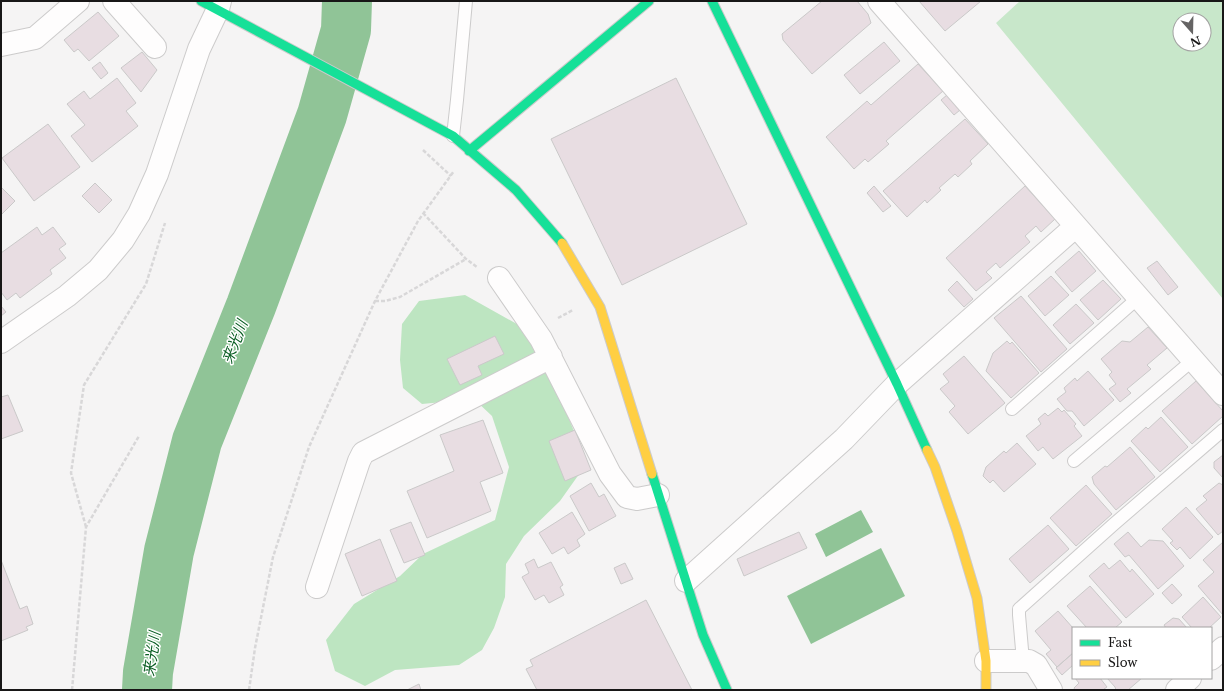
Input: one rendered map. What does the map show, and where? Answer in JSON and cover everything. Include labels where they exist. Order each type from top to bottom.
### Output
[{"type":"street","points":[[1,45],[35,38],[78,1]]},
{"type":"street","points":[[114,1],[155,47]]},
{"type":"street","points":[[469,151],[649,1]]},
{"type":"street","points":[[712,1],[935,467],[957,531],[977,598],[986,661],[986,690]]},
{"type":"street","points":[[879,1],[1223,394]]},
{"type":"street","points":[[1,342],[68,296],[98,270],[123,240],[139,214],[156,174],[213,4],[452,136],[516,190],[564,245],[600,307],[703,635],[727,690]]},
{"type":"street","points":[[686,581],[844,439],[896,384],[1076,226]]},
{"type":"street","points":[[498,278],[551,357],[610,474],[627,497],[637,498],[658,495]]},
{"type":"street","points":[[317,588],[358,461],[363,453],[551,357]]},
{"type":"street","points":[[1212,658],[1223,648]]},
{"type":"street","points":[[986,661],[1029,661],[1036,665],[1050,690]]},
{"type":"street","points":[[1177,690],[1189,679]]},
{"type":"lane","points":[[452,136],[457,100],[466,1]]},
{"type":"lane","points":[[1012,410],[1138,298]]},
{"type":"lane","points":[[1074,461],[1193,360]]},
{"type":"lane","points":[[1024,661],[1018,615],[1020,609],[1114,524],[1223,430]]},
{"type":"path","points":[[420,147],[451,176]]},
{"type":"path","points":[[249,690],[255,648],[273,558],[310,447],[375,301],[418,221],[469,151]]},
{"type":"path","points":[[424,212],[466,259],[475,266],[498,278]]},
{"type":"path","points":[[72,690],[86,527],[71,473],[84,385],[146,284],[166,218]]},
{"type":"path","points":[[375,301],[385,301],[400,297],[466,259]]},
{"type":"path","points":[[535,331],[595,298]]},
{"type":"path","points":[[86,527],[139,436]]},
{"type":"shaded area","points":[[1020,1],[1223,1],[1223,299],[996,23]]},
{"type":"shaded area","points":[[465,295],[524,328],[562,402],[587,463],[560,501],[524,536],[506,564],[505,597],[494,628],[482,650],[459,665],[395,670],[365,686],[335,671],[326,640],[354,604],[400,576],[423,554],[495,520],[509,467],[492,416],[474,399],[422,404],[403,388],[400,360],[402,324],[419,301]]},
{"type":"shaded area","points":[[861,510],[873,532],[826,557],[815,534]]},
{"type":"shaded area","points":[[881,548],[905,596],[811,644],[787,596]]},
{"type":"building","points":[[822,1],[857,1],[868,14],[871,23],[812,74],[783,40],[782,34]]},
{"type":"building","points":[[919,1],[981,1],[945,31]]},
{"type":"building","points":[[98,12],[119,36],[89,61],[78,49],[74,52],[64,40]]},
{"type":"building","points":[[884,42],[900,61],[860,94],[844,75]]},
{"type":"building","points":[[142,52],[157,70],[141,92],[121,68]]},
{"type":"building","points":[[100,62],[108,73],[101,79],[92,68]]},
{"type":"building","points":[[918,64],[943,91],[886,141],[889,144],[868,162],[865,159],[854,169],[826,137],[867,101],[871,105]]},
{"type":"building","points":[[117,78],[136,103],[126,111],[138,126],[92,162],[71,136],[85,125],[67,104],[84,91],[90,99]]},
{"type":"building","points":[[676,78],[747,224],[622,285],[551,139]]},
{"type":"building","points":[[947,95],[960,110],[954,115],[941,100]]},
{"type":"building","points":[[965,119],[988,144],[970,161],[972,164],[958,177],[955,174],[939,188],[941,190],[927,203],[925,200],[907,217],[883,191]]},
{"type":"building","points":[[48,124],[80,167],[34,201],[2,158]]},
{"type":"building","points":[[95,183],[112,200],[99,213],[82,196]]},
{"type":"building","points":[[874,186],[891,206],[883,212],[867,193]]},
{"type":"building","points":[[1025,186],[1055,219],[1041,232],[1036,226],[1025,236],[1030,242],[1000,268],[996,263],[986,272],[992,278],[976,291],[946,258]]},
{"type":"building","points":[[1,187],[15,201],[1,215]]},
{"type":"building","points":[[37,227],[42,235],[53,227],[66,244],[59,249],[66,258],[50,270],[52,274],[20,298],[16,293],[7,300],[1,292],[1,253]]},
{"type":"building","points":[[1079,251],[1096,271],[1072,292],[1055,272]]},
{"type":"building","points":[[1157,261],[1178,287],[1168,295],[1147,268]]},
{"type":"building","points":[[1051,276],[1069,295],[1045,316],[1028,296]]},
{"type":"building","points":[[1103,280],[1121,299],[1098,320],[1080,300]]},
{"type":"building","points":[[957,281],[973,299],[964,307],[948,290]]},
{"type":"building","points":[[1021,296],[1067,349],[1041,372],[994,318]]},
{"type":"building","points":[[1076,304],[1094,323],[1070,344],[1053,325]]},
{"type":"building","points":[[1,306],[6,312],[1,316]]},
{"type":"building","points":[[1148,327],[1167,348],[1147,365],[1151,369],[1127,389],[1131,393],[1120,402],[1109,389],[1116,384],[1109,375],[1112,372],[1101,359],[1122,341],[1130,342]]},
{"type":"building","points":[[495,336],[504,354],[478,366],[482,375],[460,385],[447,359]]},
{"type":"building","points":[[1007,341],[1010,344],[1012,342],[1039,373],[1011,398],[986,371],[993,353]]},
{"type":"building","points":[[964,356],[1005,403],[968,434],[949,412],[955,406],[940,389],[949,382],[943,374]]},
{"type":"building","points":[[1088,371],[1114,400],[1084,426],[1072,411],[1067,411],[1057,399],[1066,392],[1064,388],[1075,378],[1077,381]]},
{"type":"building","points":[[1196,381],[1223,411],[1223,416],[1192,444],[1162,411]]},
{"type":"building","points":[[8,395],[23,431],[1,439],[1,397]]},
{"type":"building","points":[[1058,408],[1062,412],[1064,410],[1076,424],[1074,426],[1082,436],[1053,459],[1043,447],[1038,451],[1026,436],[1041,424],[1038,419],[1045,413],[1048,416]]},
{"type":"building","points":[[1161,417],[1188,447],[1160,472],[1131,441],[1146,427],[1148,429]]},
{"type":"building","points":[[483,420],[503,473],[480,482],[491,511],[427,538],[407,491],[454,471],[440,435]]},
{"type":"building","points":[[575,430],[591,470],[565,481],[549,441]]},
{"type":"building","points":[[1017,443],[1036,464],[1004,492],[993,480],[990,483],[983,476],[986,467],[1004,451],[1006,453]]},
{"type":"building","points":[[1130,447],[1155,477],[1116,510],[1094,484],[1092,477],[1105,466],[1107,467]]},
{"type":"building","points":[[1223,455],[1223,478],[1214,468],[1214,462]]},
{"type":"building","points":[[591,483],[599,497],[604,494],[616,516],[589,531],[570,496]]},
{"type":"building","points":[[1219,483],[1223,485],[1223,531],[1218,535],[1196,509],[1207,500],[1203,496]]},
{"type":"building","points":[[1086,485],[1112,514],[1076,546],[1050,518]]},
{"type":"building","points":[[1186,507],[1213,537],[1190,559],[1180,547],[1177,550],[1170,543],[1173,541],[1162,529]]},
{"type":"building","points":[[572,512],[585,534],[577,540],[580,546],[568,554],[564,547],[552,554],[539,533]]},
{"type":"building","points":[[411,522],[425,555],[404,563],[390,530]]},
{"type":"building","points":[[1048,525],[1069,549],[1030,583],[1009,559]]},
{"type":"building","points":[[799,532],[807,548],[744,576],[737,559]]},
{"type":"building","points":[[1128,532],[1141,547],[1149,540],[1163,541],[1184,566],[1158,589],[1129,555],[1125,557],[1114,544]]},
{"type":"building","points":[[380,539],[397,581],[362,596],[345,554]]},
{"type":"building","points":[[1223,542],[1223,615],[1198,586],[1214,572],[1203,560]]},
{"type":"building","points":[[534,559],[538,568],[551,562],[563,585],[560,587],[564,595],[549,603],[544,595],[535,600],[522,577],[529,573],[525,564]]},
{"type":"building","points":[[1,560],[20,609],[27,606],[33,624],[26,627],[28,630],[1,641]]},
{"type":"building","points":[[1120,560],[1130,572],[1132,569],[1154,594],[1126,618],[1089,576],[1104,563],[1109,569]]},
{"type":"building","points":[[625,563],[633,579],[621,584],[614,568]]},
{"type":"building","points":[[1172,584],[1182,595],[1172,604],[1162,593]]},
{"type":"building","points":[[1090,586],[1122,622],[1116,627],[1086,627],[1067,606]]},
{"type":"building","points":[[1203,597],[1221,617],[1210,627],[1191,627],[1182,617]]},
{"type":"building","points":[[646,600],[692,690],[537,690],[526,669],[533,666],[530,660]]},
{"type":"building","points":[[1058,611],[1072,627],[1072,654],[1057,667],[1046,654],[1051,650],[1035,631]]},
{"type":"building","points":[[1173,618],[1179,619],[1186,627],[1165,627],[1164,625]]},
{"type":"building","points":[[1072,654],[1072,666],[1062,675],[1056,668]]},
{"type":"building","points":[[1076,679],[1101,679],[1107,687],[1104,689],[1105,690],[1075,690],[1074,688],[1079,683]]},
{"type":"building","points":[[1108,679],[1141,679],[1128,690],[1116,690]]},
{"type":"building","points":[[419,684],[421,690],[407,690]]},
{"type":"waterway","name":"来光川","points":[[147,690],[148,672],[169,551],[197,441],[251,306],[322,115],[346,30],[347,1]]},
{"type":"traffic: fast","points":[[201,1],[453,136],[516,190],[562,243]]},
{"type":"traffic: fast","points":[[469,151],[649,1]]},
{"type":"traffic: fast","points":[[712,1],[897,384],[927,450]]},
{"type":"traffic: fast","points":[[652,474],[703,635],[727,690]]},
{"type":"traffic: slow","points":[[562,243],[600,307],[652,474]]},
{"type":"traffic: slow","points":[[927,450],[935,467],[957,531],[977,598],[986,661],[986,690]]}]
